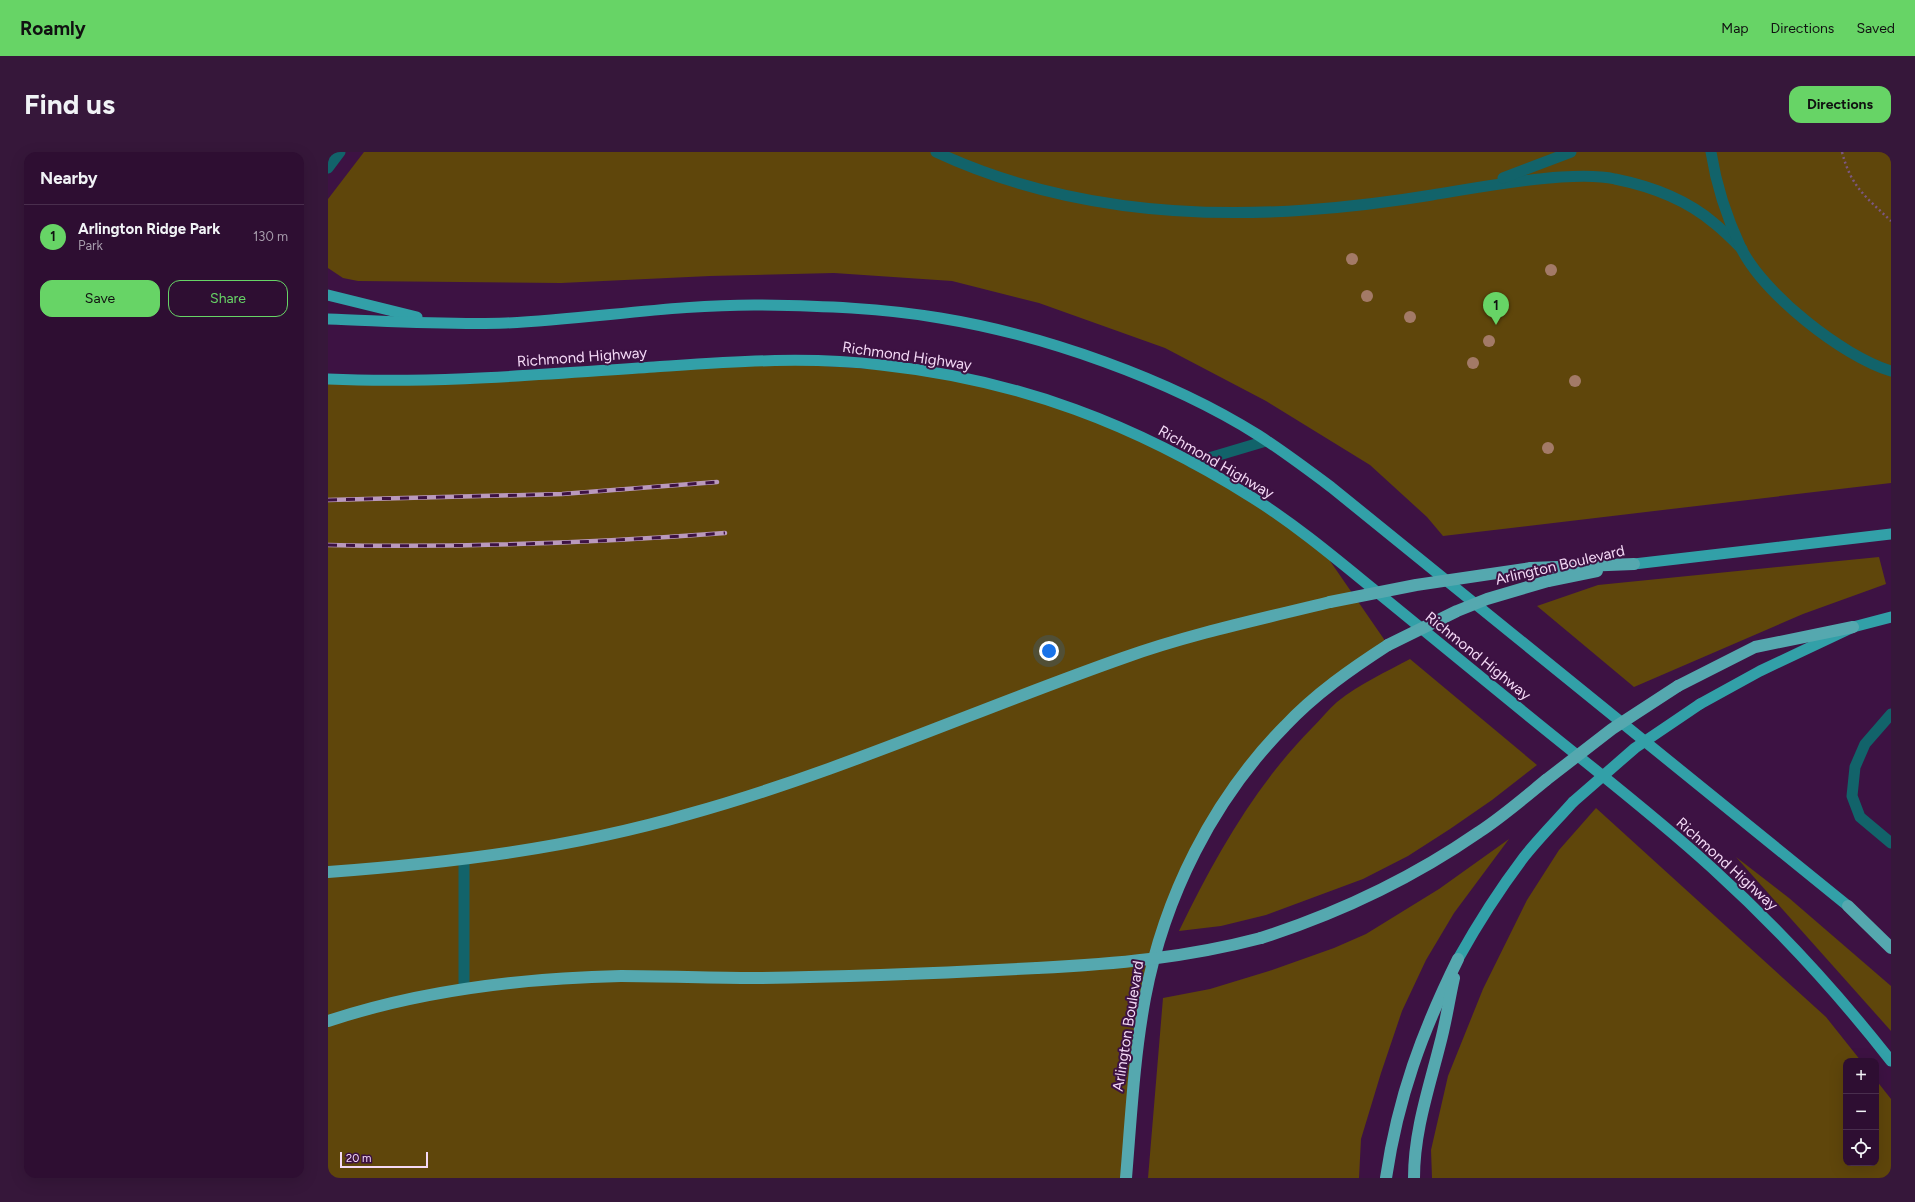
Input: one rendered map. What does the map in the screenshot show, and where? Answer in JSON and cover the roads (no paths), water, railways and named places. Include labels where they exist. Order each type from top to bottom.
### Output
[{"type":"highway","points":[[328,295],[441,323]]},
{"type":"highway","points":[[328,319],[441,323],[512,322],[759,305],[885,311],[940,318],[996,329],[1114,367],[1165,387],[1212,410],[1266,441],[1331,487],[1375,521],[1848,906],[1891,948]]},
{"type":"highway","name":"Richmond Highway","points":[[328,379],[477,379],[766,360],[810,359],[878,364],[951,374],[1011,388],[1076,409],[1125,429],[1192,463],[1254,499],[1319,545],[1712,868],[1792,946],[1865,1028],[1891,1061]]},
{"type":"highway","name":"Arlington Boulevard","points":[[1126,1178],[1136,1054],[1145,997],[1158,940],[1172,900],[1211,822],[1234,786],[1284,726],[1346,673],[1388,645],[1457,611],[1487,599],[1548,581],[1634,564],[1891,534]]},
{"type":"highway","points":[[328,872],[464,859],[586,839],[697,812],[809,775],[1126,657],[1196,635],[1330,602],[1424,583],[1531,568],[1634,564]]},
{"type":"highway","points":[[328,1021],[374,1007],[464,989],[555,979],[622,976],[816,977],[1037,968],[1131,962],[1177,957],[1218,949],[1261,938],[1301,925],[1339,910],[1406,877],[1479,832],[1612,729],[1678,686],[1755,647],[1853,627],[1891,617]]},
{"type":"highway","points":[[1386,1178],[1391,1146],[1414,1058],[1432,1012],[1458,959],[1477,925],[1500,890],[1526,856],[1573,802],[1635,748],[1700,704],[1760,671],[1853,627]]},
{"type":"highway","points":[[1414,1178],[1417,1143],[1423,1104],[1440,1044],[1458,959]]},
{"type":"street","points":[[328,168],[340,152]]},
{"type":"street","points":[[936,152],[985,172],[1044,191],[1088,201],[1170,210],[1230,212],[1305,210],[1430,195],[1483,185],[1529,179],[1608,177],[1627,181],[1670,196],[1692,207],[1714,223],[1742,249],[1768,286],[1799,315],[1835,343],[1873,366],[1891,371]]},
{"type":"street","points":[[1483,185],[1571,152]]},
{"type":"street","points":[[1711,152],[1719,186],[1742,249]]},
{"type":"street","points":[[1192,463],[1266,441]]},
{"type":"street","points":[[1891,714],[1865,744],[1856,767],[1852,796],[1860,817],[1891,843]]},
{"type":"street","points":[[464,859],[464,989]]},
{"type":"railway","points":[[328,500],[562,494],[717,482]]},
{"type":"railway","points":[[328,545],[427,546],[526,544],[625,540],[725,533]]},
{"type":"place","name":"Arlington Ridge Park","points":[[1496,325]]}]
